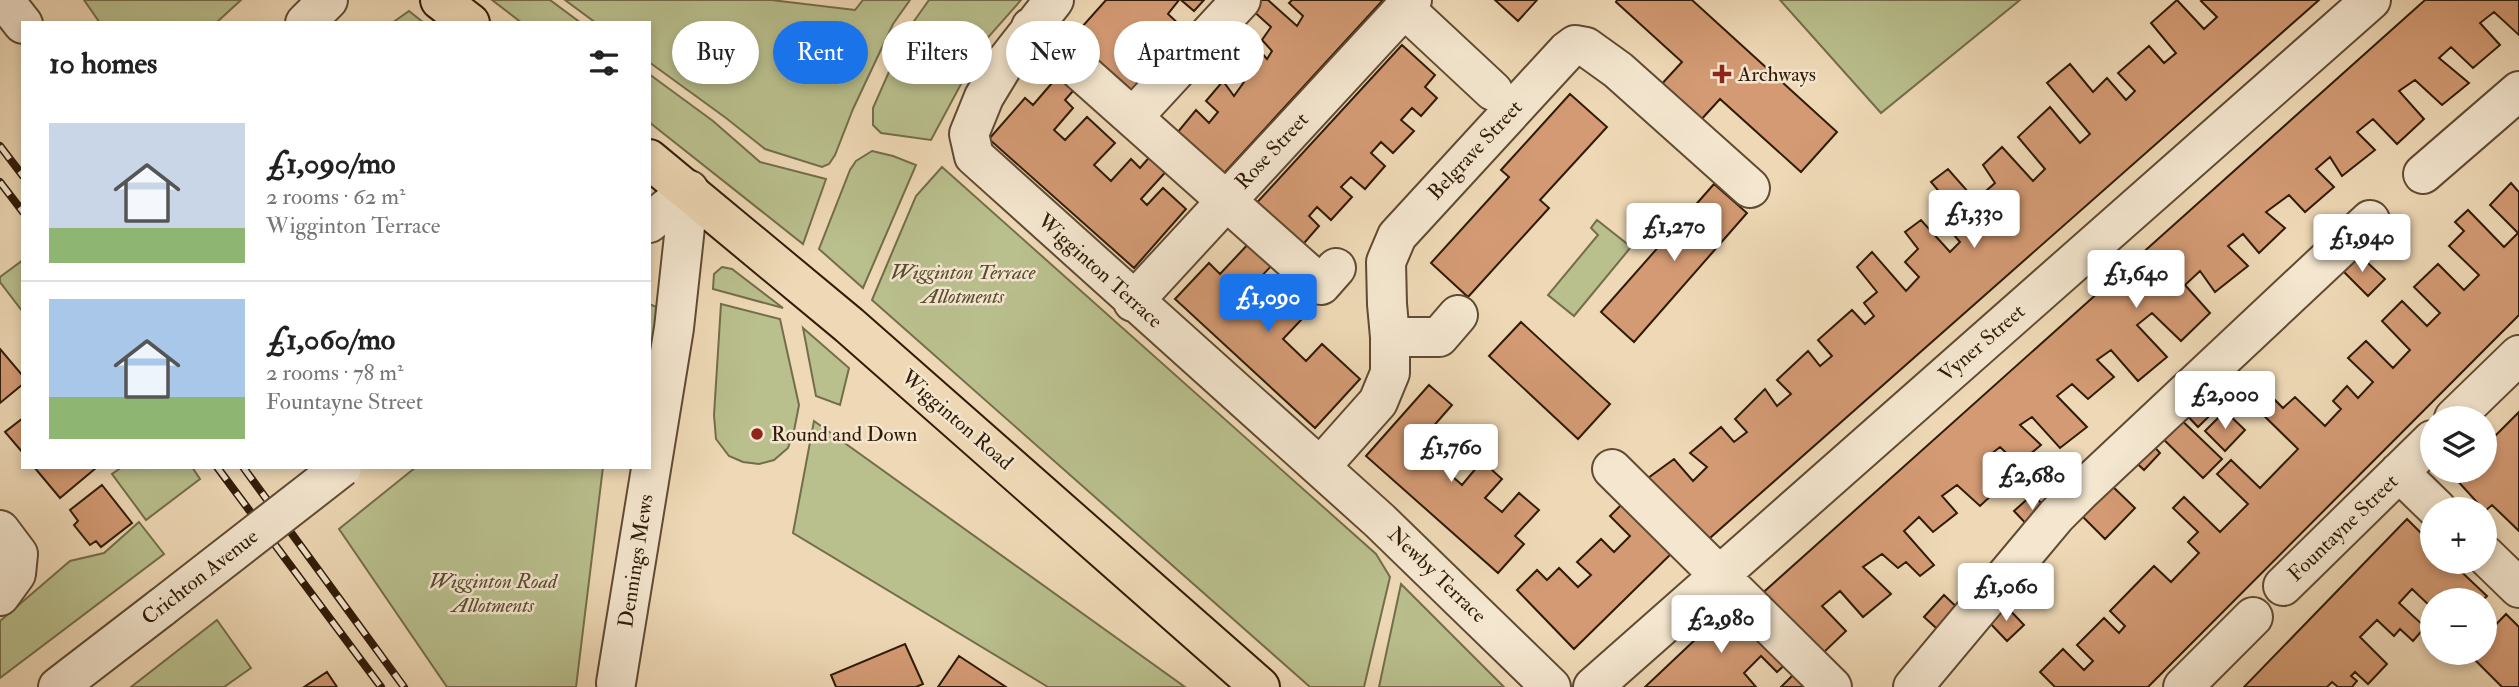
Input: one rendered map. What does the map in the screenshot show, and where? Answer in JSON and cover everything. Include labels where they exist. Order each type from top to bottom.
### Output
[{"type":"main road","points":[[440,0],[467,21]]},
{"type":"main road","name":"Wigginton Road","points":[[651,161],[849,325],[1260,687]]},
{"type":"street","points":[[4,0],[21,21]]},
{"type":"street","points":[[307,21],[328,0]]},
{"type":"street","points":[[1133,117],[1241,0]]},
{"type":"street","name":"Vyner Street","points":[[1594,687],[2371,0]]},
{"type":"street","points":[[1408,4],[1493,91]]},
{"type":"street","name":"Rose Street","points":[[1133,302],[1408,4]]},
{"type":"street","points":[[1043,14],[1133,117],[1321,285],[1336,268]]},
{"type":"street","name":"Wigginton Terrace","points":[[1043,14],[984,97],[969,134],[974,156],[1133,302],[1321,467]]},
{"type":"street","name":"Belgrave Street","points":[[1321,467],[1378,402],[1390,373],[1386,262],[1397,236],[1587,32],[1586,47],[1618,70],[1750,188]]},
{"type":"street","points":[[2423,174],[2519,90]]},
{"type":"street","points":[[651,221],[689,190]]},
{"type":"street","name":"Dennings Mews","points":[[616,683],[673,335],[689,190]]},
{"type":"street","points":[[1913,687],[2056,516],[2370,220]]},
{"type":"street","points":[[1390,337],[1439,337],[1458,316]]},
{"type":"street","points":[[2466,406],[2519,355]]},
{"type":"street","name":"Fountayne Street","points":[[2283,586],[2420,452]]},
{"type":"street","name":"Newby Terrace","points":[[1321,467],[1474,610],[1551,687]]},
{"type":"street","points":[[1612,468],[1832,687]]},
{"type":"street","name":"Crichton Avenue","points":[[58,687],[339,469]]},
{"type":"street","points":[[2399,472],[2425,497]]},
{"type":"street","points":[[0,596],[16,574],[9,542]]},
{"type":"street","points":[[2497,567],[2519,588]]},
{"type":"street","points":[[2183,687],[2253,617]]},
{"type":"green space","points":[[84,0],[241,0],[218,21],[99,21]]},
{"type":"green space","points":[[492,0],[550,0],[578,21],[519,21]]},
{"type":"green space","points":[[565,0],[771,0],[855,10],[863,0],[910,0],[895,21],[882,21],[882,47],[868,77],[868,21],[773,21],[773,84],[865,84],[835,155],[829,164],[822,167],[765,149],[679,84],[759,84],[759,21],[672,21],[672,79],[651,63],[651,21],[593,21]]},
{"type":"green space","points":[[929,0],[1021,0],[992,33],[992,21],[914,21]]},
{"type":"green space","points":[[1780,0],[2020,0],[1881,113]]},
{"type":"green space","points":[[409,11],[422,21],[395,21]]},
{"type":"green space","points":[[651,75],[713,121],[760,162],[826,179],[803,244],[651,124]]},
{"type":"green space","points":[[884,84],[961,84],[931,140],[881,133],[873,125],[873,108]]},
{"type":"green space","points":[[872,151],[916,165],[863,288],[819,249],[850,170],[856,161]]},
{"type":"green space","name":"Wigginton Terrace Allotments","points":[[942,167],[1376,554],[1390,577],[1364,687],[1310,687],[872,300],[916,196]]},
{"type":"green space","points":[[1597,220],[1631,247],[1574,316],[1548,295],[1598,235],[1591,228]]},
{"type":"green space","points":[[21,261],[21,309],[0,282],[0,277]]},
{"type":"green space","points":[[722,267],[732,269],[783,308],[713,289],[714,274]]},
{"type":"green space","points":[[721,304],[780,319],[799,405],[788,448],[774,460],[759,464],[743,462],[729,456],[716,439],[714,415]]},
{"type":"green space","points":[[651,305],[659,308],[662,338],[651,346]]},
{"type":"green space","points":[[803,328],[849,368],[840,405],[816,396]]},
{"type":"green space","points":[[814,421],[1185,687],[1048,687],[793,533]]},
{"type":"green space","points":[[119,469],[193,469],[200,479],[146,520],[112,474]]},
{"type":"green space","name":"Wigginton Road Allotments","points":[[414,469],[603,469],[576,687],[447,687],[339,529]]},
{"type":"green space","points":[[139,522],[164,554],[0,678],[0,621],[70,561],[104,553]]},
{"type":"green space","points":[[1401,584],[1504,687],[1379,687]]},
{"type":"green space","points":[[217,620],[251,668],[224,687],[131,687]]},
{"type":"building","points":[[1106,0],[1179,0],[1168,14],[1176,21],[1114,21],[1114,80],[1100,71],[1100,21],[1087,21]]},
{"type":"building","points":[[1181,0],[1204,0],[1194,11]]},
{"type":"building","points":[[1258,0],[1268,0],[1297,26],[1303,16],[1289,3],[1292,0],[1383,0],[1215,183],[1177,133],[1196,110],[1209,123],[1218,112],[1206,101],[1220,84],[1225,84],[1234,96],[1243,84],[1264,84],[1264,56],[1267,59],[1272,51],[1264,42],[1264,37],[1271,27],[1251,9]]},
{"type":"building","points":[[1495,0],[1537,0],[1518,21]]},
{"type":"building","name":"Archways","points":[[1692,0],[1837,132],[1801,172],[1720,99],[1699,122],[1659,87],[1682,62],[1616,2]]},
{"type":"building","points":[[2177,0],[2204,29],[2217,17],[2201,1],[2203,0],[2319,0],[1702,545],[1644,481],[1674,459],[1693,481],[1707,467],[1690,453],[1721,427],[1734,442],[1747,432],[1735,419],[1765,389],[1777,406],[1791,394],[1777,380],[1808,351],[1820,366],[1832,356],[1818,340],[1852,310],[1865,324],[1874,316],[1864,303],[1877,292],[1857,267],[1872,252],[1906,291],[1919,277],[1905,262],[1918,249],[1905,232],[1921,220],[1950,252],[1960,242],[1936,214],[1948,202],[1931,182],[1948,169],[1991,218],[2000,209],[1986,191],[1995,183],[1983,165],[2002,147],[2033,181],[2045,169],[2018,137],[2050,107],[2080,143],[2090,134],[2047,83],[2070,64],[2093,92],[2107,78],[2126,100],[2135,91],[2118,73],[2149,46],[2164,63],[2176,53],[2151,23]]},
{"type":"building","points":[[2425,0],[2519,0],[2519,35],[2494,12],[2480,23],[2500,45],[2473,68],[2451,47],[2439,58],[2469,83],[2442,105],[2415,80],[2399,91],[2424,119],[2397,144],[2373,119],[2357,132],[2375,150],[2342,176],[2330,157],[2316,169],[2334,187],[2305,212],[2289,195],[2266,212],[2285,228],[2259,253],[2243,234],[2228,246],[2248,266],[2215,292],[2200,271],[2185,285],[2210,313],[2181,341],[2152,313],[2137,325],[2167,357],[2138,381],[2111,350],[2097,360],[2114,377],[2088,399],[2072,384],[2057,396],[2087,427],[2060,448],[2032,417],[2020,425],[2041,445],[2018,464],[2000,447],[1986,458],[2007,481],[1980,506],[1957,485],[1942,496],[1957,513],[1933,532],[1919,517],[1904,531],[1934,565],[1920,576],[1906,562],[1898,568],[1882,554],[1863,567],[1891,594],[1863,617],[1840,591],[1822,606],[1846,631],[1820,656],[1757,598]]},
{"type":"building","points":[[1402,45],[1435,75],[1425,87],[1437,98],[1421,116],[1412,108],[1401,120],[1414,131],[1393,153],[1381,142],[1371,153],[1385,166],[1365,189],[1351,177],[1341,187],[1352,197],[1331,220],[1317,207],[1309,216],[1319,226],[1298,250],[1252,208]]},
{"type":"building","points":[[1051,84],[1079,84],[1065,100],[1073,108],[1054,130],[1065,140],[1087,117],[1115,143],[1094,165],[1111,181],[1131,159],[1140,168],[1154,152],[1171,166],[1141,199],[1147,205],[1163,188],[1186,209],[1134,268],[989,139],[1025,98],[1033,105]]},
{"type":"building","points":[[1120,84],[1151,84],[1139,97]]},
{"type":"building","points":[[1570,94],[1607,127],[1540,200],[1549,208],[1468,297],[1431,263],[1509,177],[1501,170]]},
{"type":"building","points":[[2511,183],[2519,192],[2519,315],[2428,406],[2420,406],[2420,414],[2148,687],[2055,687],[2040,672],[2063,649],[2084,670],[2093,661],[2077,645],[2104,618],[2119,633],[2125,626],[2110,611],[2154,566],[2171,582],[2199,553],[2188,542],[2198,532],[2173,508],[2184,497],[2220,532],[2248,504],[2217,474],[2231,460],[2260,488],[2298,449],[2254,406],[2268,393],[2283,408],[2295,397],[2325,426],[2341,409],[2333,401],[2347,386],[2358,398],[2373,382],[2348,358],[2366,341],[2393,368],[2410,350],[2382,321],[2402,301],[2427,326],[2440,313],[2414,287],[2438,264],[2464,290],[2479,275],[2449,246],[2464,231],[2455,222],[2468,210],[2504,247],[2518,233],[2490,205]]},
{"type":"building","points":[[1714,184],[1747,213],[1634,342],[1601,312]]},
{"type":"building","points":[[1251,241],[1274,263],[1241,298],[1256,312],[1275,292],[1284,300],[1300,283],[1319,301],[1283,339],[1306,361],[1322,344],[1360,379],[1315,428],[1175,299],[1209,263],[1220,274]]},
{"type":"building","points":[[2356,252],[2385,279],[2368,296],[2340,268]]},
{"type":"building","points":[[1521,322],[1610,404],[1578,439],[1489,356]]},
{"type":"building","points":[[0,349],[21,374],[21,386],[0,403]]},
{"type":"building","points":[[2221,370],[2238,388],[2198,427],[2181,409]]},
{"type":"building","points":[[1429,385],[1452,405],[1417,445],[1428,455],[1448,431],[1464,444],[1443,468],[1462,485],[1482,461],[1502,479],[1485,498],[1502,512],[1519,493],[1539,510],[1515,536],[1524,544],[1498,573],[1366,456]]},
{"type":"building","points":[[2225,411],[2245,430],[2225,451],[2205,431]]},
{"type":"building","points":[[2519,412],[2519,531],[2497,510],[2497,497],[2472,497],[2459,483],[2497,483],[2497,434]]},
{"type":"building","points":[[2174,413],[2222,459],[2203,478],[2156,432]]},
{"type":"building","points":[[21,420],[21,451],[5,432]]},
{"type":"building","points":[[2146,438],[2160,453],[2144,470],[2129,456]]},
{"type":"building","points":[[36,469],[95,469],[60,498]]},
{"type":"building","points":[[2108,482],[2135,508],[2105,539],[2079,513]]},
{"type":"building","points":[[102,485],[132,523],[101,547],[96,541],[90,545],[74,525],[78,521],[70,510]]},
{"type":"building","points":[[2033,494],[2050,513],[2031,529],[2014,511]]},
{"type":"building","points":[[1626,500],[1675,550],[1574,649],[1517,590],[1537,570],[1547,580],[1559,568],[1578,587],[1591,575],[1577,562],[1601,539],[1614,552],[1630,536],[1610,516]]},
{"type":"building","points":[[2407,519],[2420,532],[2420,574],[2464,574],[2479,588],[2420,588],[2420,597],[2412,589],[2399,603],[2420,622],[2420,633],[2413,641],[2400,629],[2394,636],[2377,620],[2360,637],[2387,664],[2368,684],[2355,672],[2351,676],[2357,681],[2352,687],[2338,687],[2332,682],[2327,687],[2244,687]]},
{"type":"building","points":[[1944,595],[1965,615],[1945,636],[1924,617]]},
{"type":"building","points":[[1734,603],[1789,661],[1777,672],[1761,656],[1744,673],[1756,687],[1645,687]]},
{"type":"building","points":[[2004,604],[2024,625],[2007,641],[1987,620]]},
{"type":"building","points":[[2506,614],[2519,627],[2519,687],[2502,687],[2480,665],[2497,665],[2497,623]]},
{"type":"building","points":[[905,644],[923,684],[916,687],[836,687],[831,675]]},
{"type":"building","points":[[959,656],[1006,687],[938,687]]},
{"type":"building","points":[[327,672],[337,687],[304,687]]},
{"type":"building","points":[[1793,675],[1804,687],[1781,687]]},
{"type":"railway","points":[[0,146],[21,173]]},
{"type":"railway","points":[[0,182],[21,209]]},
{"type":"railway","points":[[218,469],[381,687]]},
{"type":"railway","points":[[244,469],[404,687]]},
{"type":"place","name":"Archways","points":[[1722,74]]},
{"type":"place","name":"Round and Down","points":[[757,434]]}]
